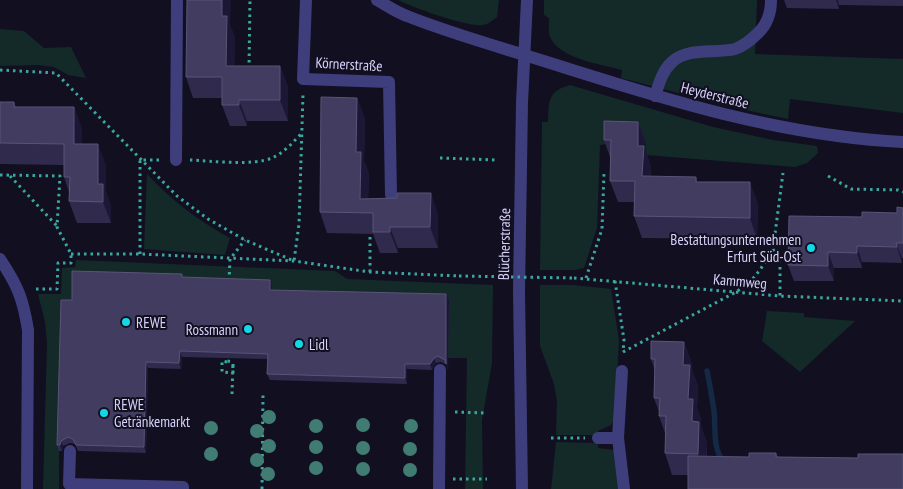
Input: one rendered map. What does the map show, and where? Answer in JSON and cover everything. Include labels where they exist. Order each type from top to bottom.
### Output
[{"type":"street","points":[[176,160],[177,0]]},
{"type":"street","name":"Körnerstraße","points":[[306,0],[303,78],[389,82],[391,195]]},
{"type":"street","points":[[377,0],[405,16],[524,56]]},
{"type":"street","name":"Blücherstraße","points":[[522,489],[519,291],[522,103],[527,0]]},
{"type":"street","points":[[656,96],[663,73],[673,61],[684,55],[736,49],[750,41],[761,30],[768,19],[771,0]]},
{"type":"street","name":"Heyderstraße","points":[[524,56],[733,118],[793,130],[903,142]]},
{"type":"street","points":[[0,259],[19,290],[24,304],[28,330],[27,489]]},
{"type":"street","points":[[439,484],[440,370]]},
{"type":"street","points":[[622,371],[618,438],[624,489]]},
{"type":"street","points":[[598,438],[618,438]]},
{"type":"street","points":[[70,451],[69,484],[183,486],[183,489]]},
{"type":"path","points":[[249,69],[250,0]]},
{"type":"path","points":[[0,70],[56,73],[176,196],[208,219],[245,240],[294,261]]},
{"type":"path","points":[[294,261],[299,224],[303,78]]},
{"type":"path","points":[[140,160],[255,162],[272,158],[286,149],[302,132]]},
{"type":"path","points":[[440,158],[498,160]]},
{"type":"path","points":[[140,160],[140,254]]},
{"type":"path","points":[[586,278],[602,229],[604,173]]},
{"type":"path","points":[[623,352],[736,292],[750,282],[760,270],[772,249],[783,173]]},
{"type":"path","points":[[0,175],[60,176],[57,227]]},
{"type":"path","points":[[9,175],[57,227],[71,254],[71,264],[58,263],[57,289],[39,289]]},
{"type":"path","points":[[828,176],[851,189],[898,190],[903,192]]},
{"type":"path","points":[[370,234],[370,272]]},
{"type":"path","points":[[228,286],[230,259],[245,240]]},
{"type":"path","points":[[772,249],[780,265],[780,296]]},
{"type":"path","points":[[71,254],[140,254],[294,261]]},
{"type":"path","name":"Kammweg","points":[[294,261],[370,272],[459,276],[586,278],[780,296],[903,301]]},
{"type":"path","points":[[616,281],[624,340]]},
{"type":"path","points":[[227,349],[227,361],[233,362],[233,367],[233,373],[222,372],[222,361],[228,362],[234,362],[232,394]]},
{"type":"path","points":[[262,489],[263,394]]},
{"type":"path","points":[[440,411],[487,412]]},
{"type":"path","points":[[551,438],[598,438]]},
{"type":"path","points":[[439,484],[487,480]]},
{"type":"green space","points":[[398,0],[499,0],[497,17],[483,25],[475,25],[428,12]]},
{"type":"green space","points":[[544,0],[757,0],[755,54],[903,59],[903,113],[790,99],[788,119],[736,108],[621,78],[622,70],[571,56],[555,44],[549,35],[549,18],[544,15]]},
{"type":"green space","points":[[0,29],[24,31],[44,48],[71,47],[86,78],[68,75],[54,67],[38,65],[0,66]]},
{"type":"green space","points":[[570,85],[713,127],[773,140],[817,146],[818,153],[807,163],[795,167],[646,155],[612,143],[600,145],[597,228],[584,268],[574,270],[540,270],[542,122],[548,122],[549,103],[553,94],[562,87]]},
{"type":"green space","points":[[147,174],[186,209],[230,238],[225,255],[144,249]]},
{"type":"green space","points":[[76,260],[335,271],[347,279],[493,285],[492,363],[482,420],[483,489],[465,489],[467,358],[448,358],[448,300],[272,296],[184,283],[59,451],[59,489],[43,489],[47,343],[45,322],[38,294],[61,294],[62,268],[75,267]]},
{"type":"green space","points":[[540,285],[574,285],[611,289],[619,340],[615,419],[611,425],[598,431],[598,435],[556,435],[557,401],[554,384],[540,346]]},
{"type":"green space","points":[[767,311],[804,313],[804,317],[855,321],[800,372],[762,341]]},
{"type":"green space","points":[[556,442],[598,443],[598,448],[615,450],[620,489],[551,489]]},
{"type":"building","points":[[187,0],[222,0],[222,16],[227,16],[226,66],[280,66],[280,100],[239,100],[239,105],[222,105],[222,77],[186,77]]},
{"type":"building","points":[[321,97],[357,98],[356,152],[361,152],[360,199],[397,198],[397,193],[431,193],[430,227],[390,227],[390,232],[373,232],[373,213],[320,212]]},
{"type":"building","points":[[0,102],[14,102],[14,107],[74,107],[74,144],[98,144],[98,184],[103,184],[103,202],[69,201],[70,177],[64,177],[64,144],[0,143]]},
{"type":"building","points":[[604,121],[638,122],[638,146],[644,146],[642,176],[696,177],[696,182],[750,182],[750,218],[634,216],[635,181],[610,181],[611,140],[604,140]]},
{"type":"building","points":[[897,207],[903,208],[903,243],[896,243],[897,247],[857,246],[857,253],[828,252],[828,266],[788,265],[789,216],[862,217],[862,212],[897,213]]},
{"type":"building","points":[[72,271],[182,274],[182,277],[270,280],[270,290],[446,294],[446,364],[445,360],[438,356],[430,364],[405,364],[405,378],[267,374],[268,354],[180,351],[179,363],[146,362],[144,447],[76,445],[73,439],[68,437],[61,441],[60,445],[57,445],[61,300],[72,300]]},
{"type":"building","points":[[651,341],[684,342],[683,365],[690,365],[688,399],[693,399],[692,421],[699,422],[698,454],[665,453],[666,416],[659,416],[660,398],[654,398],[655,359],[651,359]]},
{"type":"building","points":[[749,453],[776,453],[776,457],[858,458],[858,454],[903,454],[903,489],[688,489],[688,456],[749,457]]},
{"type":"waterway","points":[[707,371],[714,411],[716,445],[724,462]]},
{"type":"place","name":"Bestattungsunternehmen Erfurt Süd-Ost","points":[[811,248]]},
{"type":"place","name":"REWE","points":[[126,322]]},
{"type":"place","name":"Rossmann","points":[[248,329]]},
{"type":"place","name":"Lidl","points":[[299,344]]},
{"type":"place","name":"REWE Getränkemarkt","points":[[104,413]]}]
